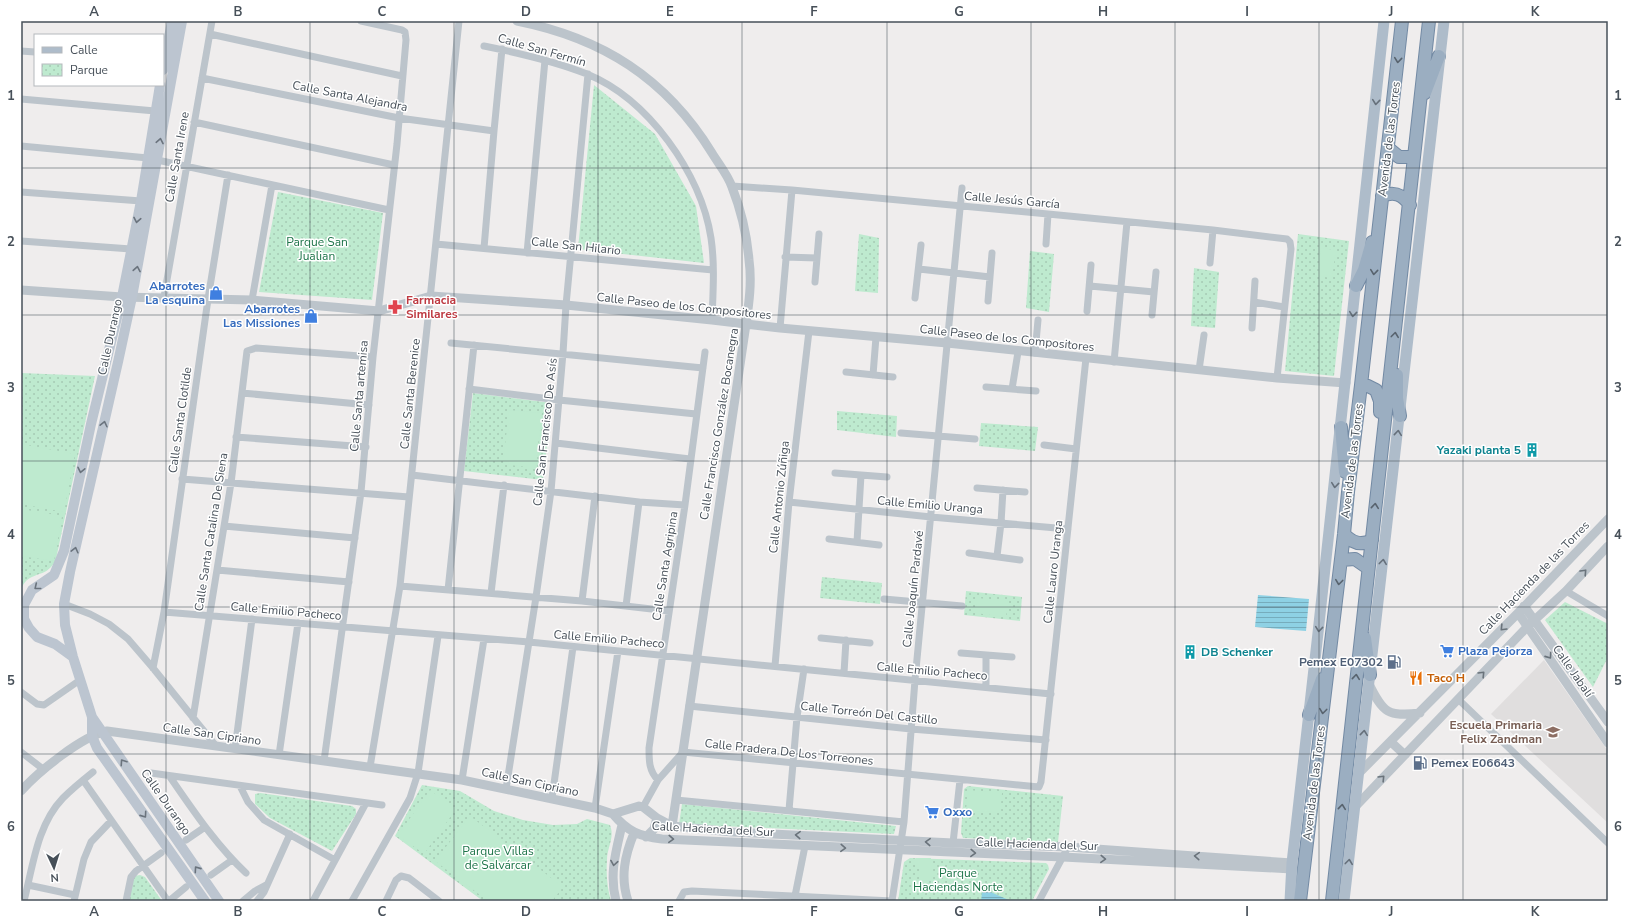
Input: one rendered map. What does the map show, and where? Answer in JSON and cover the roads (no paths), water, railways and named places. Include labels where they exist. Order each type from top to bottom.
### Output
[{"type":"highway","name":"Avenida de las Torres","points":[[1300,901],[1330,657],[1402,21]]},
{"type":"highway","points":[[1332,901],[1381,451],[1410,205],[1429,21]]},
{"type":"highway","points":[[1419,109],[1440,56]]},
{"type":"highway","points":[[1388,148],[1399,157],[1414,157]]},
{"type":"highway","points":[[1382,196],[1391,193],[1398,194],[1402,196],[1410,205]]},
{"type":"highway","points":[[1356,286],[1364,270],[1380,222]]},
{"type":"highway","points":[[1392,363],[1397,374],[1397,398],[1400,416]]},
{"type":"highway","points":[[1361,385],[1372,387],[1379,394],[1381,451]]},
{"type":"highway","points":[[1341,427],[1348,492]]},
{"type":"highway","points":[[1344,534],[1355,543],[1363,544],[1372,540]]},
{"type":"highway","points":[[1341,560],[1354,559],[1368,568]]},
{"type":"highway","points":[[1362,621],[1369,680]]},
{"type":"highway","points":[[1310,715],[1330,657]]},
{"type":"main road","points":[[164,65],[172,21]]},
{"type":"main road","name":"Calle Durango","points":[[182,21],[152,158],[127,297],[87,502],[64,604],[67,634],[97,734],[97,748],[205,901]]},
{"type":"main road","name":"Avenida de las Torres","points":[[1290,901],[1292,866],[1310,715],[1384,21]]},
{"type":"main road","points":[[1344,901],[1444,21]]},
{"type":"main road","name":"Calle Durango","points":[[73,657],[55,644],[37,636],[28,628],[24,619],[23,605],[32,590],[54,575],[64,551],[91,424],[127,297],[131,249],[140,201],[152,158],[155,110],[160,86]]},
{"type":"main road","points":[[57,569],[70,572]]},
{"type":"main road","points":[[55,644],[62,641],[67,634]]},
{"type":"main road","name":"Calle Durango","points":[[97,734],[219,901]]},
{"type":"street","name":"Calle Santa Irene","points":[[164,297],[212,21]]},
{"type":"street","name":"Calle Santa artemisa","points":[[324,761],[361,492],[373,357],[379,311],[406,40],[405,32],[361,21]]},
{"type":"street","name":"Calle Santa Berenice","points":[[370,767],[400,586],[459,21]]},
{"type":"street","name":"Calle Francisco González Bocanegra","points":[[517,21],[533,24],[580,40],[610,53],[656,84],[701,134],[732,186],[746,234],[750,261],[750,285],[746,324],[672,826]]},
{"type":"street","points":[[210,34],[402,76]]},
{"type":"street","name":"Calle San Fermín","points":[[484,46],[545,60],[588,74],[613,89],[637,107],[658,128],[688,169],[697,189],[706,219],[711,237],[713,270],[712,320]]},
{"type":"street","points":[[484,248],[502,49]]},
{"type":"street","points":[[21,51],[34,52]]},
{"type":"street","points":[[527,252],[545,60]]},
{"type":"street","name":"Calle San Francisco De Asís","points":[[506,789],[551,491],[566,305],[588,74]]},
{"type":"street","name":"Calle Santa Alejandra","points":[[202,78],[399,118],[494,130]]},
{"type":"street","points":[[21,99],[155,110]]},
{"type":"street","points":[[194,122],[394,165]]},
{"type":"street","points":[[21,146],[152,158],[389,210]]},
{"type":"street","name":"Calle Santa Clotilde","points":[[153,668],[164,612],[208,299],[228,175]]},
{"type":"street","points":[[252,300],[272,185]]},
{"type":"street","name":"Calle Jesús García","points":[[732,186],[792,190],[1048,214],[1284,238],[1289,240],[1291,249],[1284,307]]},
{"type":"street","name":"Calle Joaquín Pardavé","points":[[892,901],[901,850],[904,822],[915,680],[962,188]]},
{"type":"street","points":[[780,328],[792,190]]},
{"type":"street","points":[[21,192],[140,201]]},
{"type":"street","points":[[1046,244],[1048,214]]},
{"type":"street","points":[[1114,362],[1127,222]]},
{"type":"street","points":[[1210,263],[1213,230]]},
{"type":"street","points":[[815,282],[819,234]]},
{"type":"street","points":[[21,240],[131,249]]},
{"type":"street","name":"Calle San Hilario","points":[[436,244],[713,270]]},
{"type":"street","points":[[915,298],[919,269],[920,245]]},
{"type":"street","points":[[988,301],[992,253]]},
{"type":"street","points":[[785,257],[817,258]]},
{"type":"street","points":[[1088,311],[1091,266]]},
{"type":"street","points":[[919,269],[990,276]]},
{"type":"street","points":[[1152,315],[1156,272]]},
{"type":"street","points":[[1252,328],[1255,281]]},
{"type":"street","points":[[1090,286],[1154,292]]},
{"type":"street","name":"Calle Paseo de los Compositores","points":[[21,290],[127,297],[252,300],[379,311],[431,296],[566,305],[809,331],[947,343],[1114,362],[1277,378],[1346,383]]},
{"type":"street","points":[[1254,302],[1284,307],[1277,378]]},
{"type":"street","points":[[1035,353],[1038,320]]},
{"type":"street","name":"Calle Antonio Zúñiga","points":[[775,666],[789,502],[809,331]]},
{"type":"street","points":[[1199,370],[1204,335]]},
{"type":"street","points":[[873,375],[876,337]]},
{"type":"street","points":[[451,343],[703,368]]},
{"type":"street","points":[[448,590],[474,345]]},
{"type":"street","name":"Calle Santa Catalina De Siena","points":[[193,718],[224,526],[246,353],[249,349],[256,348],[373,357]]},
{"type":"street","name":"Calle Santa Agripina","points":[[658,780],[652,774],[650,768],[649,748],[685,505],[705,352]]},
{"type":"street","points":[[1012,389],[1018,352]]},
{"type":"street","name":"Calle Lauro Uranga","points":[[1039,787],[1041,782],[1046,740],[1086,358]]},
{"type":"street","points":[[846,372],[893,377]]},
{"type":"street","points":[[986,387],[1036,391]]},
{"type":"street","points":[[469,389],[696,414]]},
{"type":"street","points":[[242,393],[369,405]]},
{"type":"street","points":[[901,433],[975,439]]},
{"type":"street","points":[[236,437],[366,447]]},
{"type":"street","points":[[556,443],[690,459]]},
{"type":"street","points":[[1044,445],[1076,449]]},
{"type":"street","points":[[835,473],[887,477]]},
{"type":"street","points":[[412,475],[639,502],[685,505]]},
{"type":"street","points":[[857,542],[861,475]]},
{"type":"street","points":[[182,479],[409,497]]},
{"type":"street","points":[[491,593],[504,485]]},
{"type":"street","points":[[977,488],[1025,492]]},
{"type":"street","points":[[997,556],[1003,490]]},
{"type":"street","points":[[582,601],[595,496]]},
{"type":"street","points":[[626,606],[639,502]]},
{"type":"street","name":"Calle Emilio Uranga","points":[[789,502],[931,517],[1068,529]]},
{"type":"street","name":"Calle Hacienda de las Torres","points":[[1359,773],[1420,713],[1608,519]]},
{"type":"street","points":[[224,526],[355,538]]},
{"type":"street","points":[[829,540],[878,544]]},
{"type":"street","points":[[1355,806],[1528,626],[1566,591],[1608,546]]},
{"type":"street","points":[[969,553],[1020,560]]},
{"type":"street","points":[[217,570],[349,582]]},
{"type":"street","points":[[400,586],[582,601],[669,611]]},
{"type":"street","points":[[1566,591],[1608,616]]},
{"type":"street","points":[[884,599],[962,606]]},
{"type":"street","points":[[64,604],[90,614],[109,624],[128,639],[216,746]]},
{"type":"street","name":"Calle Jabalí","points":[[1524,606],[1607,719]]},
{"type":"street","name":"Calle Emilio Pacheco","points":[[164,612],[298,622],[438,636],[573,646],[1051,694]]},
{"type":"street","name":"Calle Jabalí","points":[[1518,613],[1608,743]]},
{"type":"street","points":[[235,749],[252,619]]},
{"type":"street","points":[[279,755],[298,622]]},
{"type":"street","points":[[352,901],[410,798],[418,773],[438,636]]},
{"type":"street","points":[[821,638],[870,643]]},
{"type":"street","points":[[462,780],[484,639]]},
{"type":"street","points":[[844,673],[846,640]]},
{"type":"street","points":[[552,798],[573,646]]},
{"type":"street","points":[[595,808],[618,651]]},
{"type":"street","points":[[961,653],[1012,657]]},
{"type":"street","points":[[986,655],[986,687]]},
{"type":"street","points":[[789,810],[797,716],[804,668]]},
{"type":"street","points":[[21,692],[37,704],[44,705],[80,680]]},
{"type":"street","points":[[1369,680],[1376,700],[1388,712],[1405,715],[1420,713]]},
{"type":"street","points":[[1458,699],[1608,843]]},
{"type":"street","name":"Calle Torreón Del Castillo","points":[[689,706],[911,729],[1046,740]]},
{"type":"street","points":[[1599,730],[1607,719]]},
{"type":"street","name":"Calle San Cipriano","points":[[97,734],[107,731],[418,773],[552,798],[595,808],[613,814]]},
{"type":"street","points":[[21,791],[43,769],[97,734]]},
{"type":"street","points":[[1391,742],[1405,755]]},
{"type":"street","points":[[21,752],[43,769]]},
{"type":"street","points":[[643,807],[658,780],[683,752]]},
{"type":"street","name":"Calle Pradera De Los Torreones","points":[[683,752],[1039,787]]},
{"type":"street","points":[[24,901],[36,850],[46,824],[62,799],[93,772]]},
{"type":"street","points":[[151,774],[382,805]]},
{"type":"street","points":[[170,776],[205,827],[232,860],[246,873]]},
{"type":"street","points":[[83,780],[168,901],[186,887]]},
{"type":"street","points":[[954,843],[960,780]]},
{"type":"street","points":[[240,786],[256,812],[264,820],[335,860]]},
{"type":"street","points":[[676,800],[904,822]]},
{"type":"street","points":[[313,901],[366,803]]},
{"type":"street","name":"Calle Hacienda del Sur","points":[[639,806],[643,807],[657,818],[672,826],[732,832],[1068,847],[1292,866],[662,839],[646,837],[634,833],[622,825],[613,814],[639,806]]},
{"type":"street","points":[[646,837],[654,829],[657,818]]},
{"type":"street","points":[[28,885],[75,898],[84,859],[91,842],[111,821]]},
{"type":"street","points":[[616,901],[613,884],[613,865],[622,825]]},
{"type":"street","points":[[186,840],[205,827]]},
{"type":"street","points":[[628,901],[624,885],[624,872],[627,852],[634,833]]},
{"type":"street","points":[[257,901],[262,896],[290,834]]},
{"type":"street","points":[[795,898],[805,846]]},
{"type":"street","points":[[1039,901],[1064,857],[1068,847]]},
{"type":"street","points":[[126,901],[131,877],[136,871],[161,852]]},
{"type":"street","points":[[211,875],[232,860]]},
{"type":"street","points":[[386,901],[396,880],[401,876],[409,878],[440,901]]},
{"type":"street","points":[[245,900],[255,891],[266,885]]},
{"type":"street","points":[[678,901],[684,892],[692,890],[795,898],[892,901]]},
{"type":"water","points":[[1258,595],[1309,599],[1306,631],[1255,627]]},
{"type":"water","points":[[986,890],[1011,901],[981,901],[982,893]]},
{"type":"place","name":"Abarrotes La esquina","points":[[216,293]]},
{"type":"place","name":"Farmacia Similares","points":[[395,307]]},
{"type":"place","name":"Abarrotes Las Missiones","points":[[311,316]]},
{"type":"place","name":"Yazaki planta 5","points":[[1532,450]]},
{"type":"place","name":"Plaza Pejorza","points":[[1447,651]]},
{"type":"place","name":"DB Schenker","points":[[1190,652]]},
{"type":"place","name":"Pemex E07302","points":[[1394,662]]},
{"type":"place","name":"Taco H","points":[[1416,678]]},
{"type":"place","name":"Escuela Primaria Felix Zandman","points":[[1553,732]]},
{"type":"place","name":"Pemex E06643","points":[[1420,763]]},
{"type":"place","name":"Oxxo","points":[[932,812]]},
{"type":"park label","name":"Parque San Jualian","points":[[317,249]]},
{"type":"park label","name":"Parque Villas de Salvárcar","points":[[498,858]]},
{"type":"park label","name":"Parque Haciendas Norte","points":[[958,880]]}]
